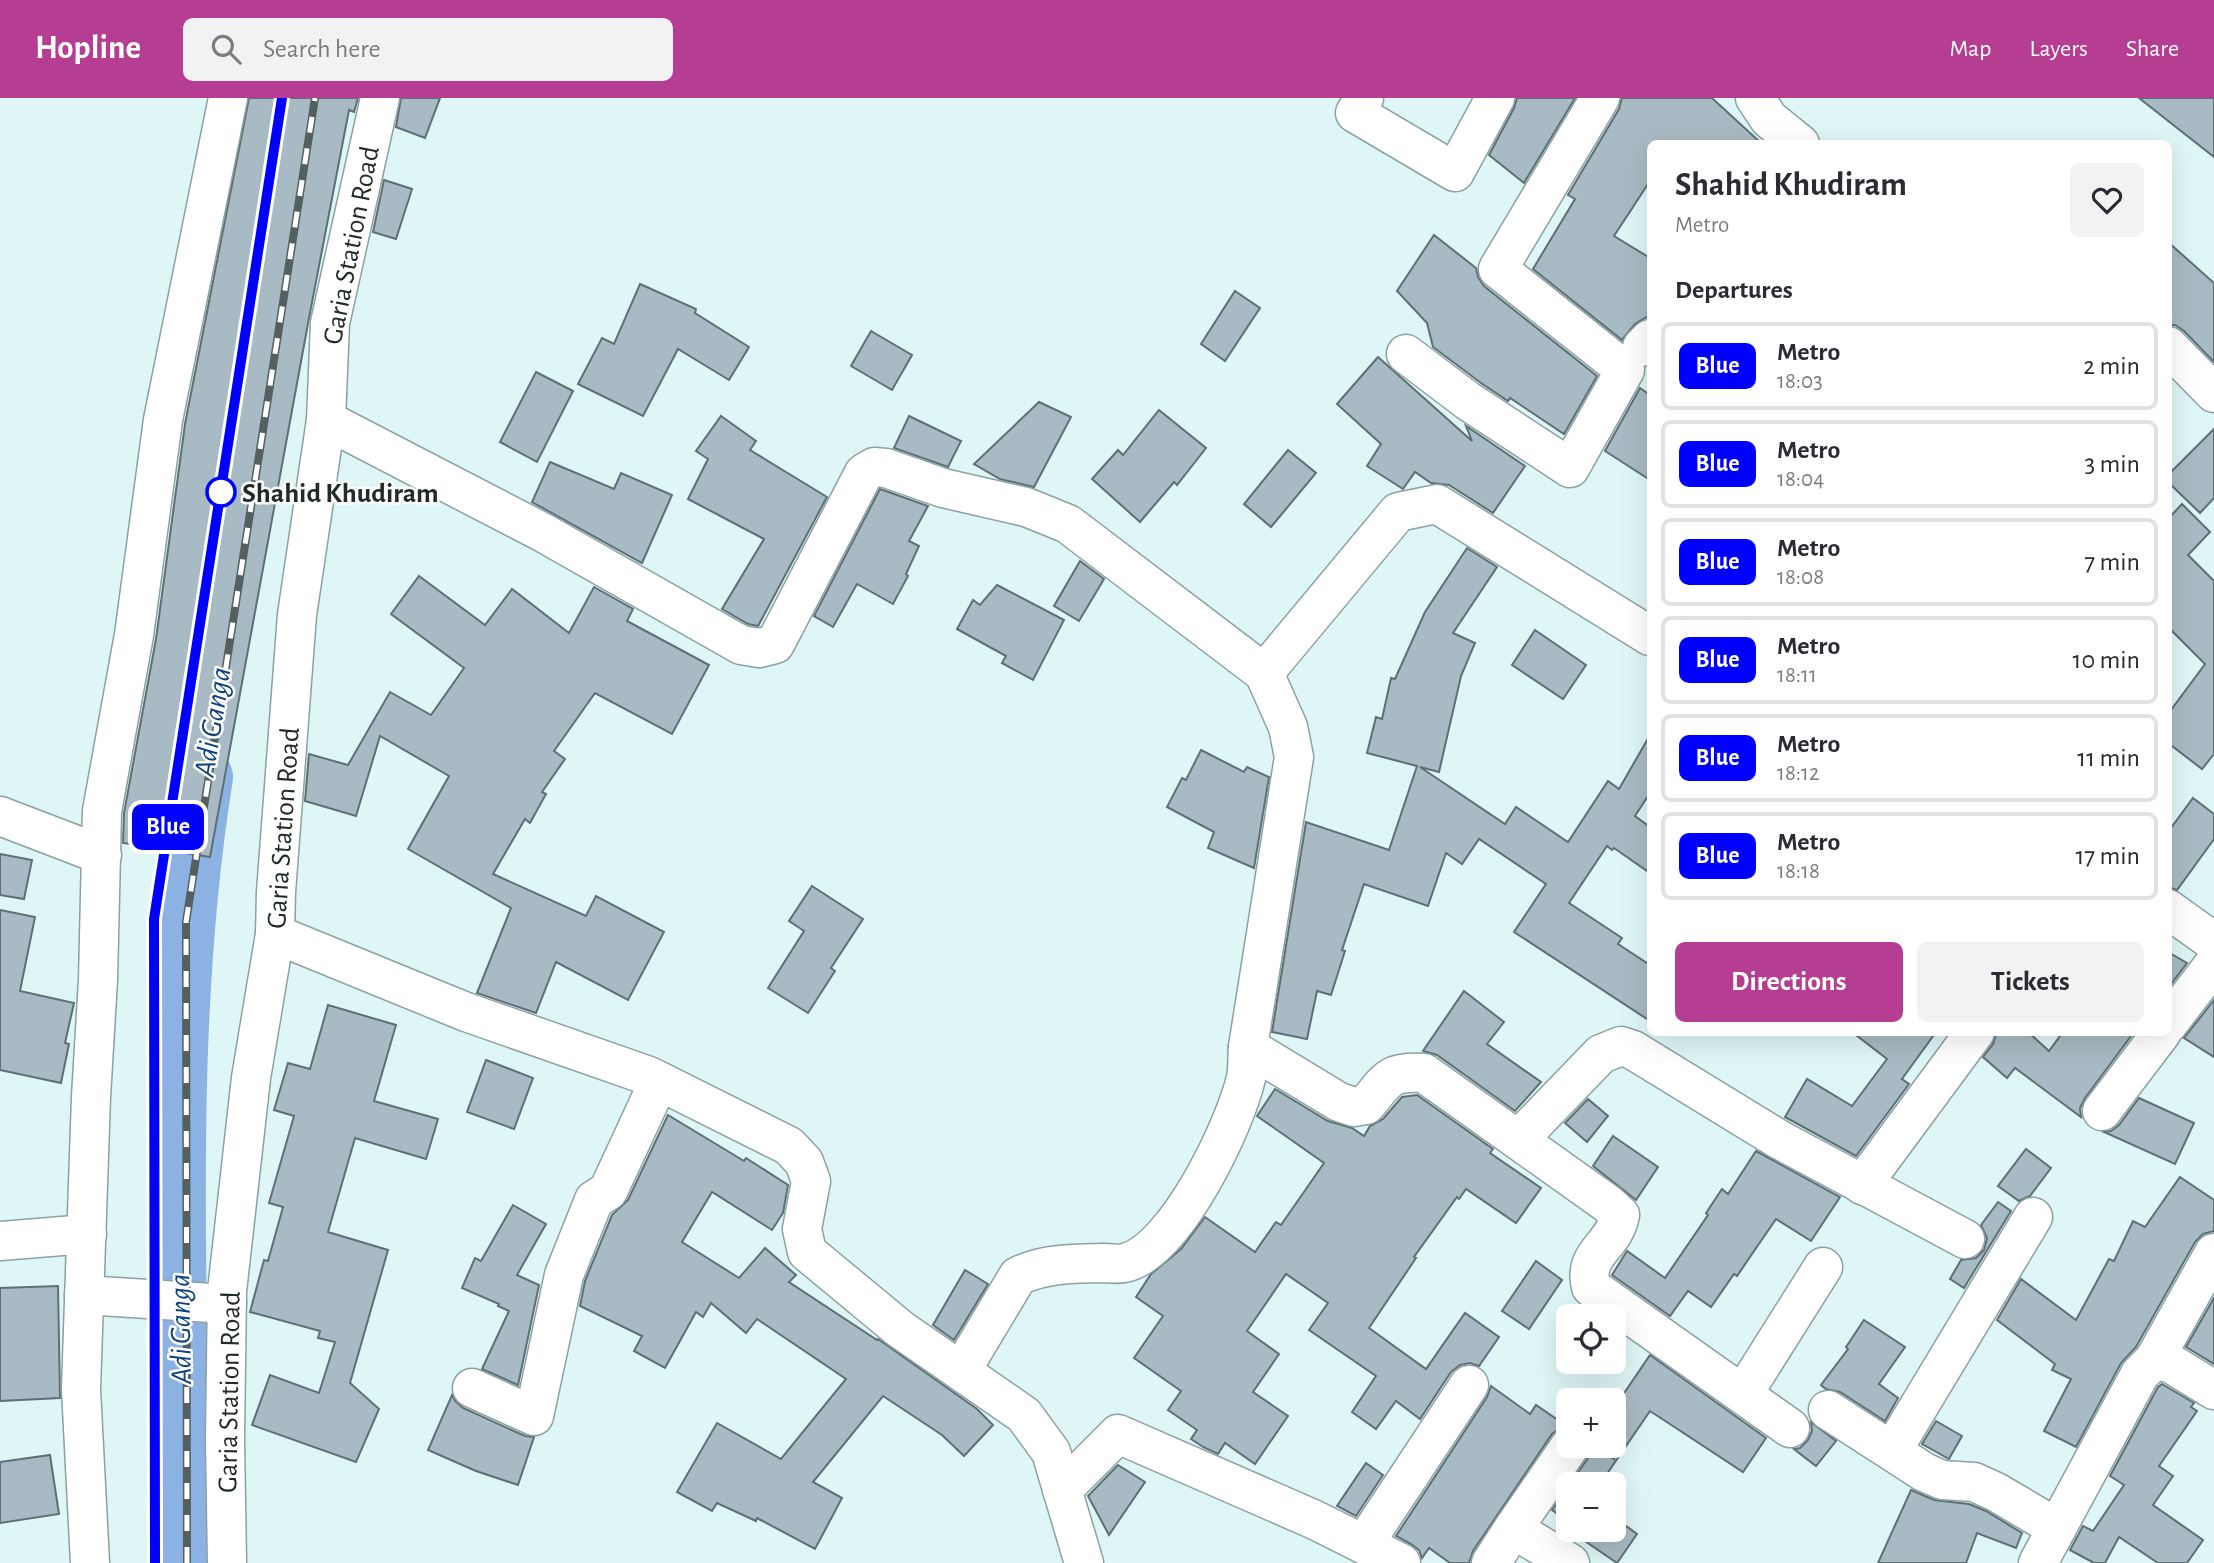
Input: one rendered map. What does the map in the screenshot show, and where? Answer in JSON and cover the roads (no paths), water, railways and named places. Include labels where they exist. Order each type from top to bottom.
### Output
[{"type":"street","points":[[90,1563],[81,1389],[102,811],[134,635],[163,420],[228,98]]},
{"type":"street","name":"Garia Station Road","points":[[227,1563],[227,1304],[251,1078],[275,934],[297,615],[326,420],[330,323],[380,98]]},
{"type":"street","points":[[1364,98],[1355,113],[1455,173],[1495,98]]},
{"type":"street","points":[[1406,354],[1468,401],[1570,468],[1625,370],[1498,269],[1600,98]]},
{"type":"street","points":[[1755,98],[1769,118],[1795,140]]},
{"type":"street","points":[[2172,350],[2214,393]]},
{"type":"street","points":[[326,420],[542,533],[741,645],[759,648],[775,644],[864,474],[874,467],[886,468],[943,488],[1026,506],[1068,524],[1264,673],[1288,727],[1294,757],[1248,1046],[1246,1076],[1237,1107],[1194,1198],[1152,1248],[1128,1263],[1054,1264],[1018,1276],[961,1371]]},
{"type":"street","points":[[1264,673],[1398,512],[1437,504],[1647,634]]},
{"type":"street","points":[[0,816],[102,855]]},
{"type":"street","points":[[2172,912],[2214,942]]},
{"type":"street","points":[[275,934],[466,1012],[659,1081],[789,1146],[804,1162],[811,1181],[802,1229],[807,1252],[900,1329],[1024,1415],[1051,1452],[1084,1563]]},
{"type":"street","points":[[2172,1019],[2214,964]]},
{"type":"street","points":[[1863,1185],[1972,1036]]},
{"type":"street","points":[[2102,1111],[2159,1036]]},
{"type":"street","points":[[1248,1046],[1339,1102],[1354,1107],[1366,1105],[1392,1074],[1424,1073],[1620,1215],[1617,1230],[1592,1260],[1588,1273],[1591,1287],[1790,1428]]},
{"type":"street","points":[[1518,1140],[1601,1054],[1620,1046],[1633,1050],[1780,1140],[1965,1239]]},
{"type":"street","points":[[471,1388],[534,1416],[564,1275],[594,1200],[608,1191],[659,1081]]},
{"type":"street","points":[[1892,1451],[2033,1217]]},
{"type":"street","points":[[0,1241],[87,1234]]},
{"type":"street","points":[[2038,1563],[2140,1374],[2154,1360],[2214,1253]]},
{"type":"street","points":[[1743,1394],[1823,1267]]},
{"type":"street","points":[[84,1295],[227,1304]]},
{"type":"street","points":[[2154,1360],[2170,1363],[2214,1390]]},
{"type":"street","points":[[1364,1544],[1469,1385]]},
{"type":"street","points":[[1828,1410],[1924,1472],[1942,1480],[1974,1482],[2057,1528]]},
{"type":"street","points":[[1062,1490],[1118,1434],[1315,1520],[1401,1563]]},
{"type":"street","points":[[1491,1563],[1562,1458]]},
{"type":"street","points":[[1513,1529],[1570,1563]]},
{"type":"waterway","name":"Adi Ganga","points":[[183,1563],[177,1119],[187,913],[204,777]]},
{"type":"railway","points":[[155,1563],[154,919],[282,98]]},
{"type":"railway","points":[[187,1563],[186,922],[315,98]]},
{"type":"metro line","name":"Blue","points":[[155,1563],[154,919],[282,98]]},
{"type":"place","name":"Shahid Khudiram","points":[[221,492]]}]
